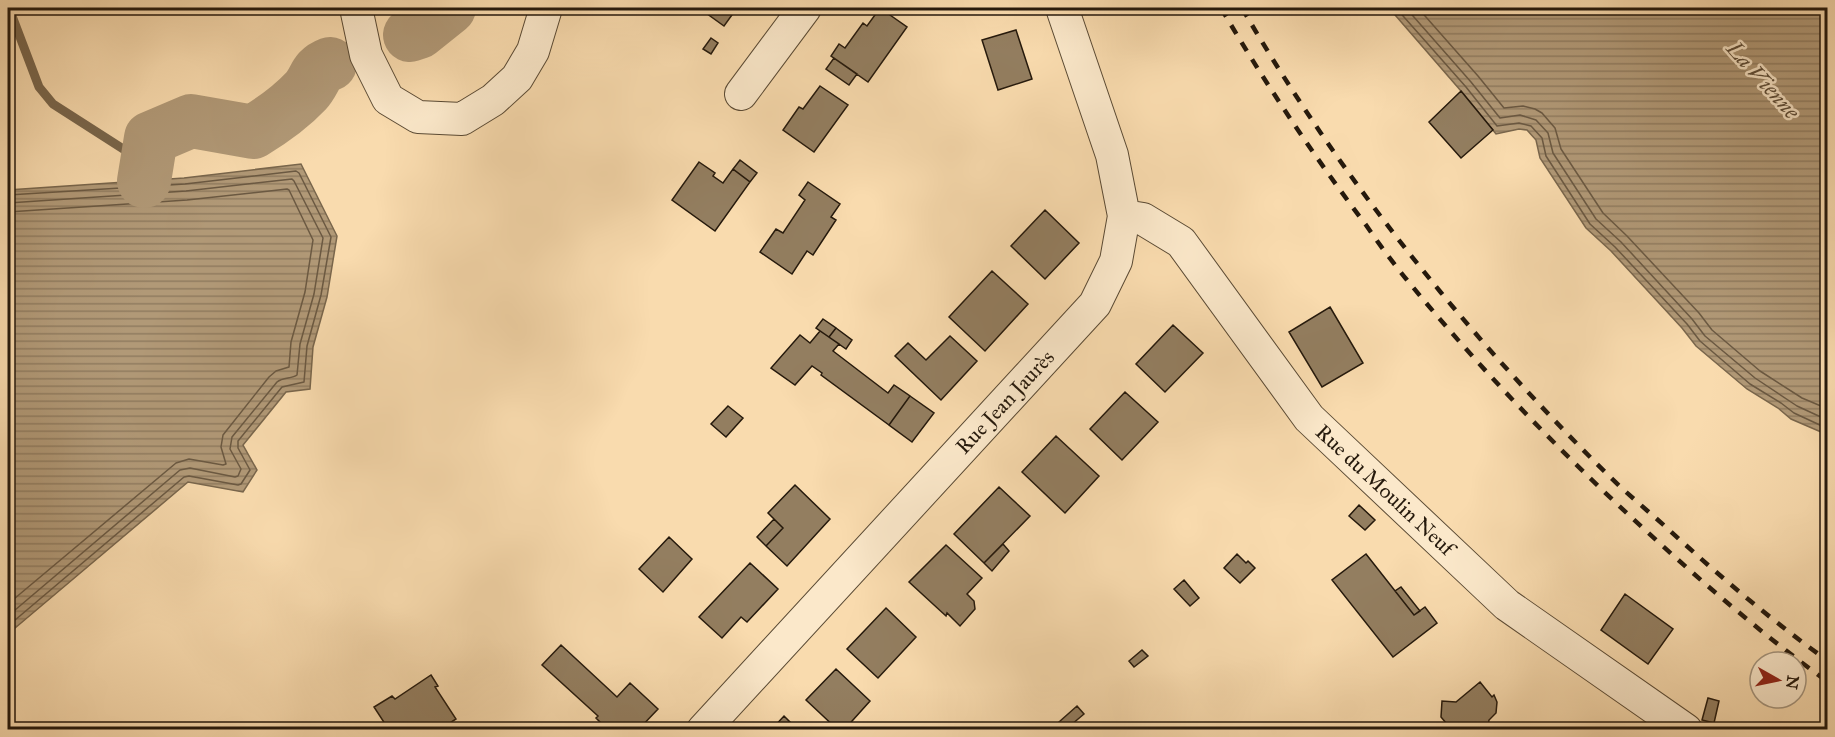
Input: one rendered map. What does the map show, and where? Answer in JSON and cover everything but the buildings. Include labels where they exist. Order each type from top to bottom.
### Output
[{"type":"street","points":[[356,8],[366,55],[388,99],[418,117],[462,118],[493,100],[517,78],[533,51],[546,8]]},
{"type":"street","points":[[741,94],[805,8]]},
{"type":"street","name":"Rue Jean Jaurès","points":[[703,729],[1095,304],[1116,261],[1124,216],[1112,155],[1062,8]]},
{"type":"street","name":"Rue du Moulin Neuf","points":[[1124,216],[1143,219],[1181,242],[1308,418],[1507,605],[1686,729]]},
{"type":"water","name":"La Vienne","points":[[1389,8],[1827,8],[1827,432],[1821,432],[1791,419],[1747,389],[1696,346],[1611,251],[1586,228],[1540,158],[1536,140],[1527,130],[1519,129],[1496,134]]},
{"type":"water","points":[[301,164],[337,236],[327,297],[313,347],[310,389],[286,392],[243,445],[257,470],[243,492],[188,482],[8,634],[8,190],[184,178]]},
{"type":"waterway","points":[[9,8],[39,87],[53,104],[131,154],[144,181]]},
{"type":"waterway","points":[[410,35],[419,32],[449,8]]},
{"type":"waterway","points":[[144,181],[151,138],[191,121],[253,132],[294,103],[306,91],[318,72],[330,64]]},
{"type":"railway","points":[[1221,8],[1272,91],[1327,172],[1397,267],[1463,346],[1551,440],[1644,529],[1734,608],[1828,682]]},
{"type":"railway","points":[[1242,8],[1280,71],[1364,194],[1455,310],[1504,366],[1621,488],[1745,597],[1828,661]]}]
